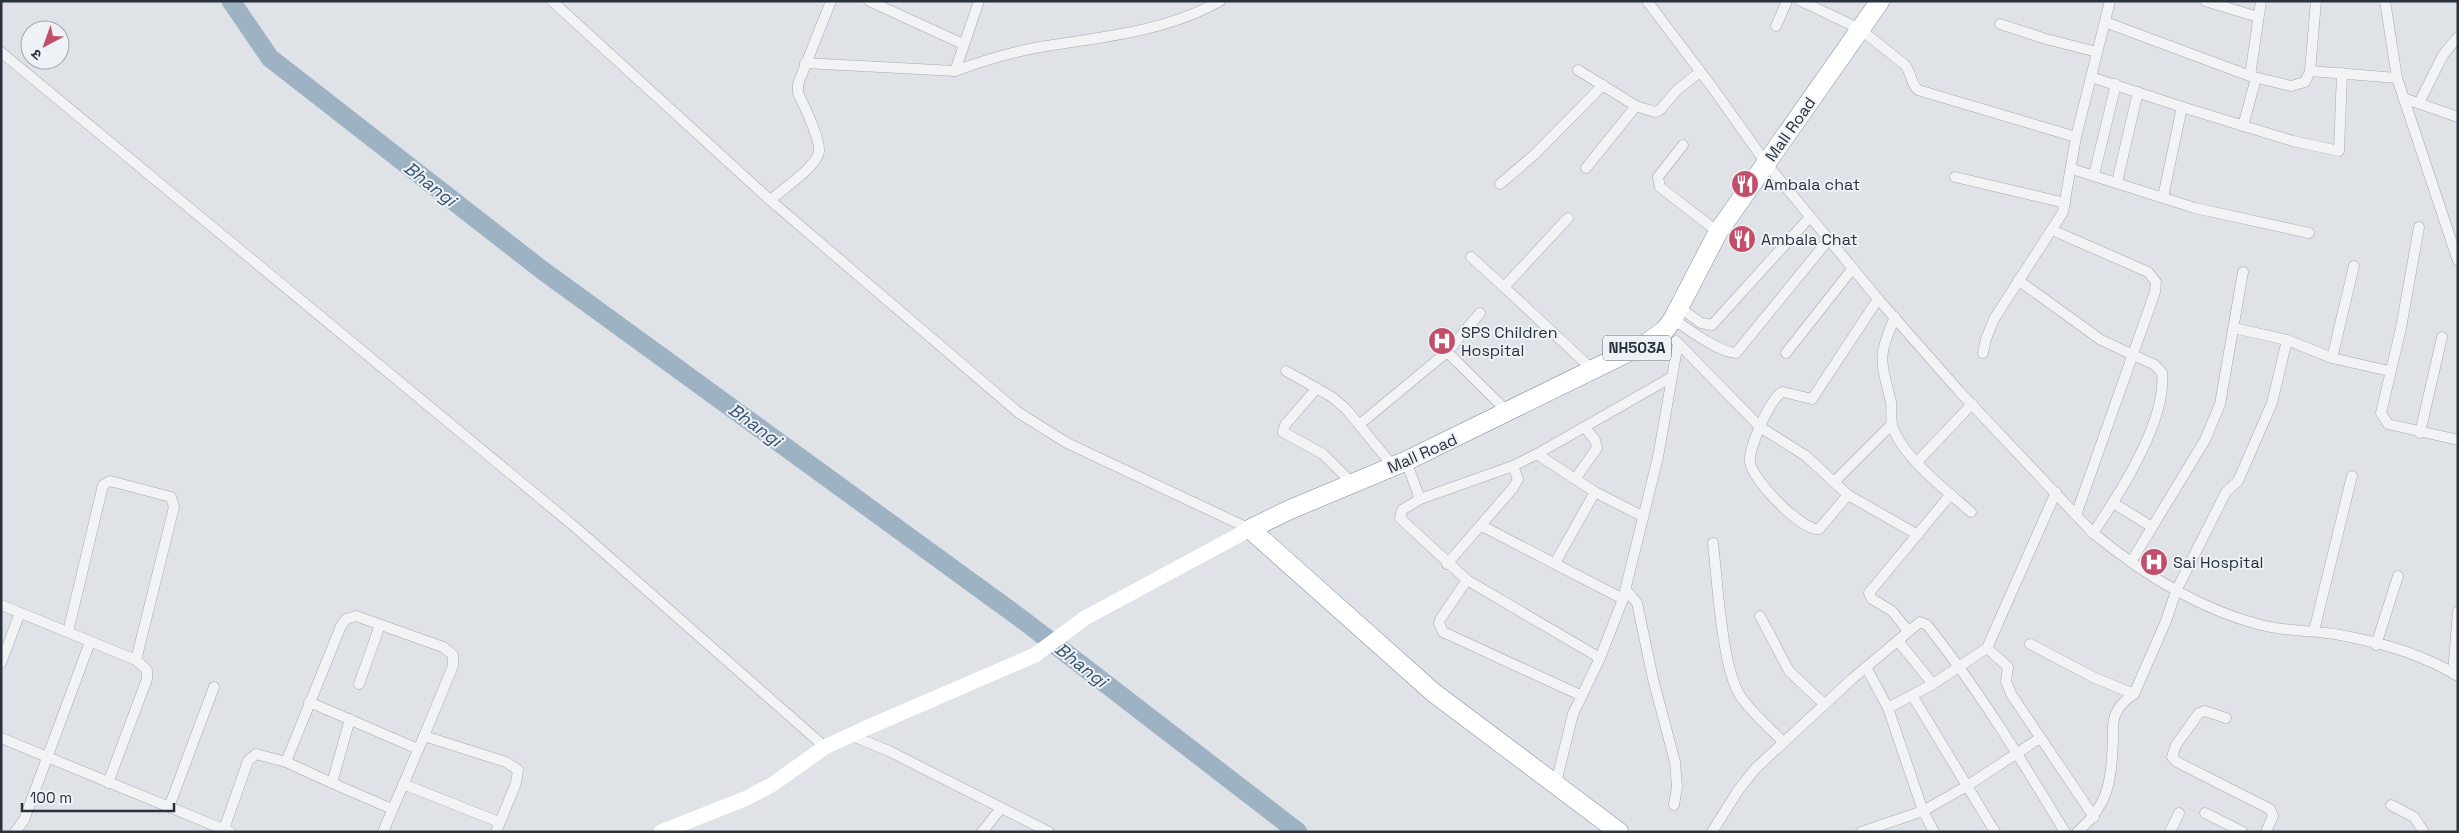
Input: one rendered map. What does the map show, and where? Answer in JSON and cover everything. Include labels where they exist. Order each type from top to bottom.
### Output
[{"type":"highway","name":"Mall Road","points":[[1250,529],[1399,464],[1508,412],[1647,343],[1674,325],[1718,232],[1880,1]]},
{"type":"highway","points":[[1250,529],[1434,693],[1619,832]]},
{"type":"street","points":[[552,1],[770,200],[1019,413],[1067,443],[1250,529]]},
{"type":"street","points":[[770,200],[813,164],[818,156],[818,146],[798,88],[805,63],[831,1]]},
{"type":"street","points":[[869,1],[963,44]]},
{"type":"street","points":[[954,71],[979,1]]},
{"type":"street","points":[[805,63],[954,71],[1012,53],[1130,33],[1190,15],[1220,1]]},
{"type":"street","points":[[1648,1],[1766,163],[1878,299],[1972,404],[2093,533],[2131,562],[2176,591],[2219,612],[2262,625],[2341,635],[2430,662],[2455,675],[2458,611]]},
{"type":"street","points":[[1776,26],[1787,1]]},
{"type":"street","points":[[1801,1],[1860,28],[1905,65],[1910,72],[1913,84],[1918,90],[2076,137]]},
{"type":"street","points":[[1984,353],[1990,328],[2018,280],[2059,221],[2072,169],[2076,137],[2110,1]]},
{"type":"street","points":[[2205,1],[2258,16]]},
{"type":"street","points":[[2243,126],[2253,77],[2261,1]]},
{"type":"street","points":[[2105,22],[2253,77],[2285,85],[2298,86],[2305,82],[2310,71],[2316,1]]},
{"type":"street","points":[[2385,1],[2402,98],[2458,261]]},
{"type":"street","points":[[2000,24],[2046,39],[2097,52]]},
{"type":"street","points":[[2419,102],[2443,55],[2458,37]]},
{"type":"street","points":[[1,52],[575,527],[825,748]]},
{"type":"street","points":[[1578,70],[1636,106],[1658,112],[1677,90],[1700,72]]},
{"type":"street","points":[[2310,71],[2397,78]]},
{"type":"street","points":[[2091,77],[2243,126],[2315,147],[2339,151],[2342,73]]},
{"type":"street","points":[[2094,175],[2116,84]]},
{"type":"street","points":[[1500,184],[1534,155],[1603,85]]},
{"type":"street","points":[[2117,182],[2138,92]]},
{"type":"street","points":[[2402,98],[2419,102],[2458,117]]},
{"type":"street","points":[[1586,168],[1636,106]]},
{"type":"street","points":[[2163,197],[2182,107]]},
{"type":"street","points":[[1683,145],[1658,178],[1660,188],[1718,232]]},
{"type":"street","points":[[2072,169],[2195,208],[2309,233]]},
{"type":"street","points":[[1955,178],[2065,203]]},
{"type":"street","points":[[1674,325],[1701,322],[1712,326],[1810,217]]},
{"type":"street","points":[[1504,287],[1568,218]]},
{"type":"street","points":[[2419,227],[2401,328],[2389,371],[2382,417],[2388,424],[2420,433],[2458,440]]},
{"type":"street","points":[[2052,230],[2148,272],[2154,278],[2155,292],[2076,515]]},
{"type":"street","points":[[1674,325],[1731,352],[1736,352],[1829,239]]},
{"type":"street","points":[[1471,256],[1593,370]]},
{"type":"street","points":[[2332,358],[2354,266]]},
{"type":"street","points":[[1786,353],[1853,268]]},
{"type":"street","points":[[2131,562],[2205,440],[2213,423],[2220,404],[2243,272]]},
{"type":"street","points":[[2018,280],[2101,340],[2159,368],[2162,377],[2150,431],[2113,503],[2093,533]]},
{"type":"street","points":[[1848,495],[1824,527],[1815,530],[1804,524],[1778,501],[1752,470],[1750,456],[1760,427],[1775,397],[1779,393],[1794,394],[1808,400],[1814,396],[1878,299]]},
{"type":"street","points":[[1360,424],[1447,352],[1480,313]]},
{"type":"street","points":[[1895,317],[1882,356],[1883,374],[1891,400],[1892,424],[1898,438],[1917,462],[1971,512]]},
{"type":"street","points":[[1556,783],[1572,714],[1600,658],[1625,595],[1642,516],[1658,457],[1670,378],[1674,325]]},
{"type":"street","points":[[1674,325],[1760,427],[1806,456],[1848,495],[1918,536]]},
{"type":"street","points":[[2234,328],[2287,340],[2332,358],[2389,371]]},
{"type":"street","points":[[2420,433],[2442,337]]},
{"type":"street","points":[[2077,832],[2094,817],[2110,781],[2116,713],[2122,704],[2134,694],[2166,621],[2176,591],[2226,492],[2238,481],[2272,403],[2287,340]]},
{"type":"street","points":[[1447,352],[1508,412]]},
{"type":"street","points":[[1286,371],[1317,388],[1346,409],[1399,464],[1420,499]]},
{"type":"street","points":[[1600,658],[1467,580],[1447,564],[1400,518],[1402,510],[1420,499],[1512,466],[1537,454],[1670,378]]},
{"type":"street","points":[[1317,388],[1285,425],[1283,432],[1323,454],[1352,483]]},
{"type":"street","points":[[1917,462],[1972,404]]},
{"type":"street","points":[[1835,481],[1892,424]]},
{"type":"street","points":[[1575,479],[1597,448],[1595,440],[1585,428]]},
{"type":"street","points":[[1537,454],[1595,492],[1642,516]]},
{"type":"street","points":[[1447,564],[1482,526],[1517,483],[1517,476],[1512,466]]},
{"type":"street","points":[[2314,631],[2352,476]]},
{"type":"street","points":[[68,632],[103,485],[110,481],[171,497],[174,507],[136,660]]},
{"type":"street","points":[[1555,564],[1595,492]]},
{"type":"street","points":[[1888,708],[1933,684],[1987,648],[2056,492]]},
{"type":"street","points":[[1908,631],[1892,612],[1872,598],[1869,593],[1951,494]]},
{"type":"street","points":[[2113,503],[2152,527]]},
{"type":"street","points":[[1482,526],[1555,564],[1625,595],[1637,603],[1653,679],[1675,762],[1677,787],[1674,805]]},
{"type":"street","points":[[661,832],[747,798],[773,784],[825,748],[850,735],[999,672],[1047,647],[1085,618],[1130,592],[1250,529]]},
{"type":"street","points":[[1713,543],[1721,617],[1734,685],[1740,696],[1783,742]]},
{"type":"street","points":[[2376,645],[2398,576]]},
{"type":"street","points":[[1467,580],[1441,618],[1439,623],[1443,632],[1580,695]]},
{"type":"street","points":[[1,605],[136,660],[148,670],[149,675],[108,782]]},
{"type":"street","points":[[1,663],[20,613]]},
{"type":"street","points":[[286,762],[309,702],[341,626],[346,619],[356,616],[443,647],[453,655],[453,666],[384,832]]},
{"type":"street","points":[[1760,616],[1790,671],[1824,704]]},
{"type":"street","points":[[1712,832],[1746,779],[1824,704],[1920,622],[1924,623],[1960,666],[2017,753],[2065,832]]},
{"type":"street","points":[[359,684],[380,624]]},
{"type":"street","points":[[1898,641],[1933,684]]},
{"type":"street","points":[[15,832],[24,820],[90,642]]},
{"type":"street","points":[[2030,644],[2095,678],[2134,694]]},
{"type":"street","points":[[1987,648],[2008,666],[2008,689],[2094,817]]},
{"type":"street","points":[[1866,667],[1888,708],[1923,811],[1934,832]]},
{"type":"street","points":[[169,807],[214,687]]},
{"type":"street","points":[[1912,695],[1996,832]]},
{"type":"street","points":[[309,702],[418,749]]},
{"type":"street","points":[[2226,718],[2205,711],[2199,713],[2176,745],[2172,757],[2177,762],[2270,810],[2273,816],[2266,832]]},
{"type":"street","points":[[332,782],[350,719]]},
{"type":"street","points":[[850,735],[889,751],[1049,832]]},
{"type":"street","points":[[404,784],[497,827],[516,783],[518,770],[506,762],[424,736]]},
{"type":"street","points":[[1,738],[46,758],[227,830],[248,761],[256,754],[286,762],[392,809]]},
{"type":"street","points":[[1861,832],[1923,811],[1967,786],[2040,738]]},
{"type":"street","points":[[2391,805],[2414,817],[2424,832]]},
{"type":"street","points":[[982,832],[1001,808]]},
{"type":"street","points":[[2170,832],[2179,813]]},
{"type":"street","points":[[2204,814],[2244,832]]},
{"type":"waterway","name":"Bhangi","points":[[231,1],[270,58],[542,270],[1023,620],[1298,832]]},
{"type":"place","name":"Ambala chat","points":[[1745,184]]},
{"type":"place","name":"Ambala Chat","points":[[1742,239]]},
{"type":"place","name":"SPS Children Hospital","points":[[1442,341]]},
{"type":"place","name":"Sai Hospital","points":[[2154,562]]}]
